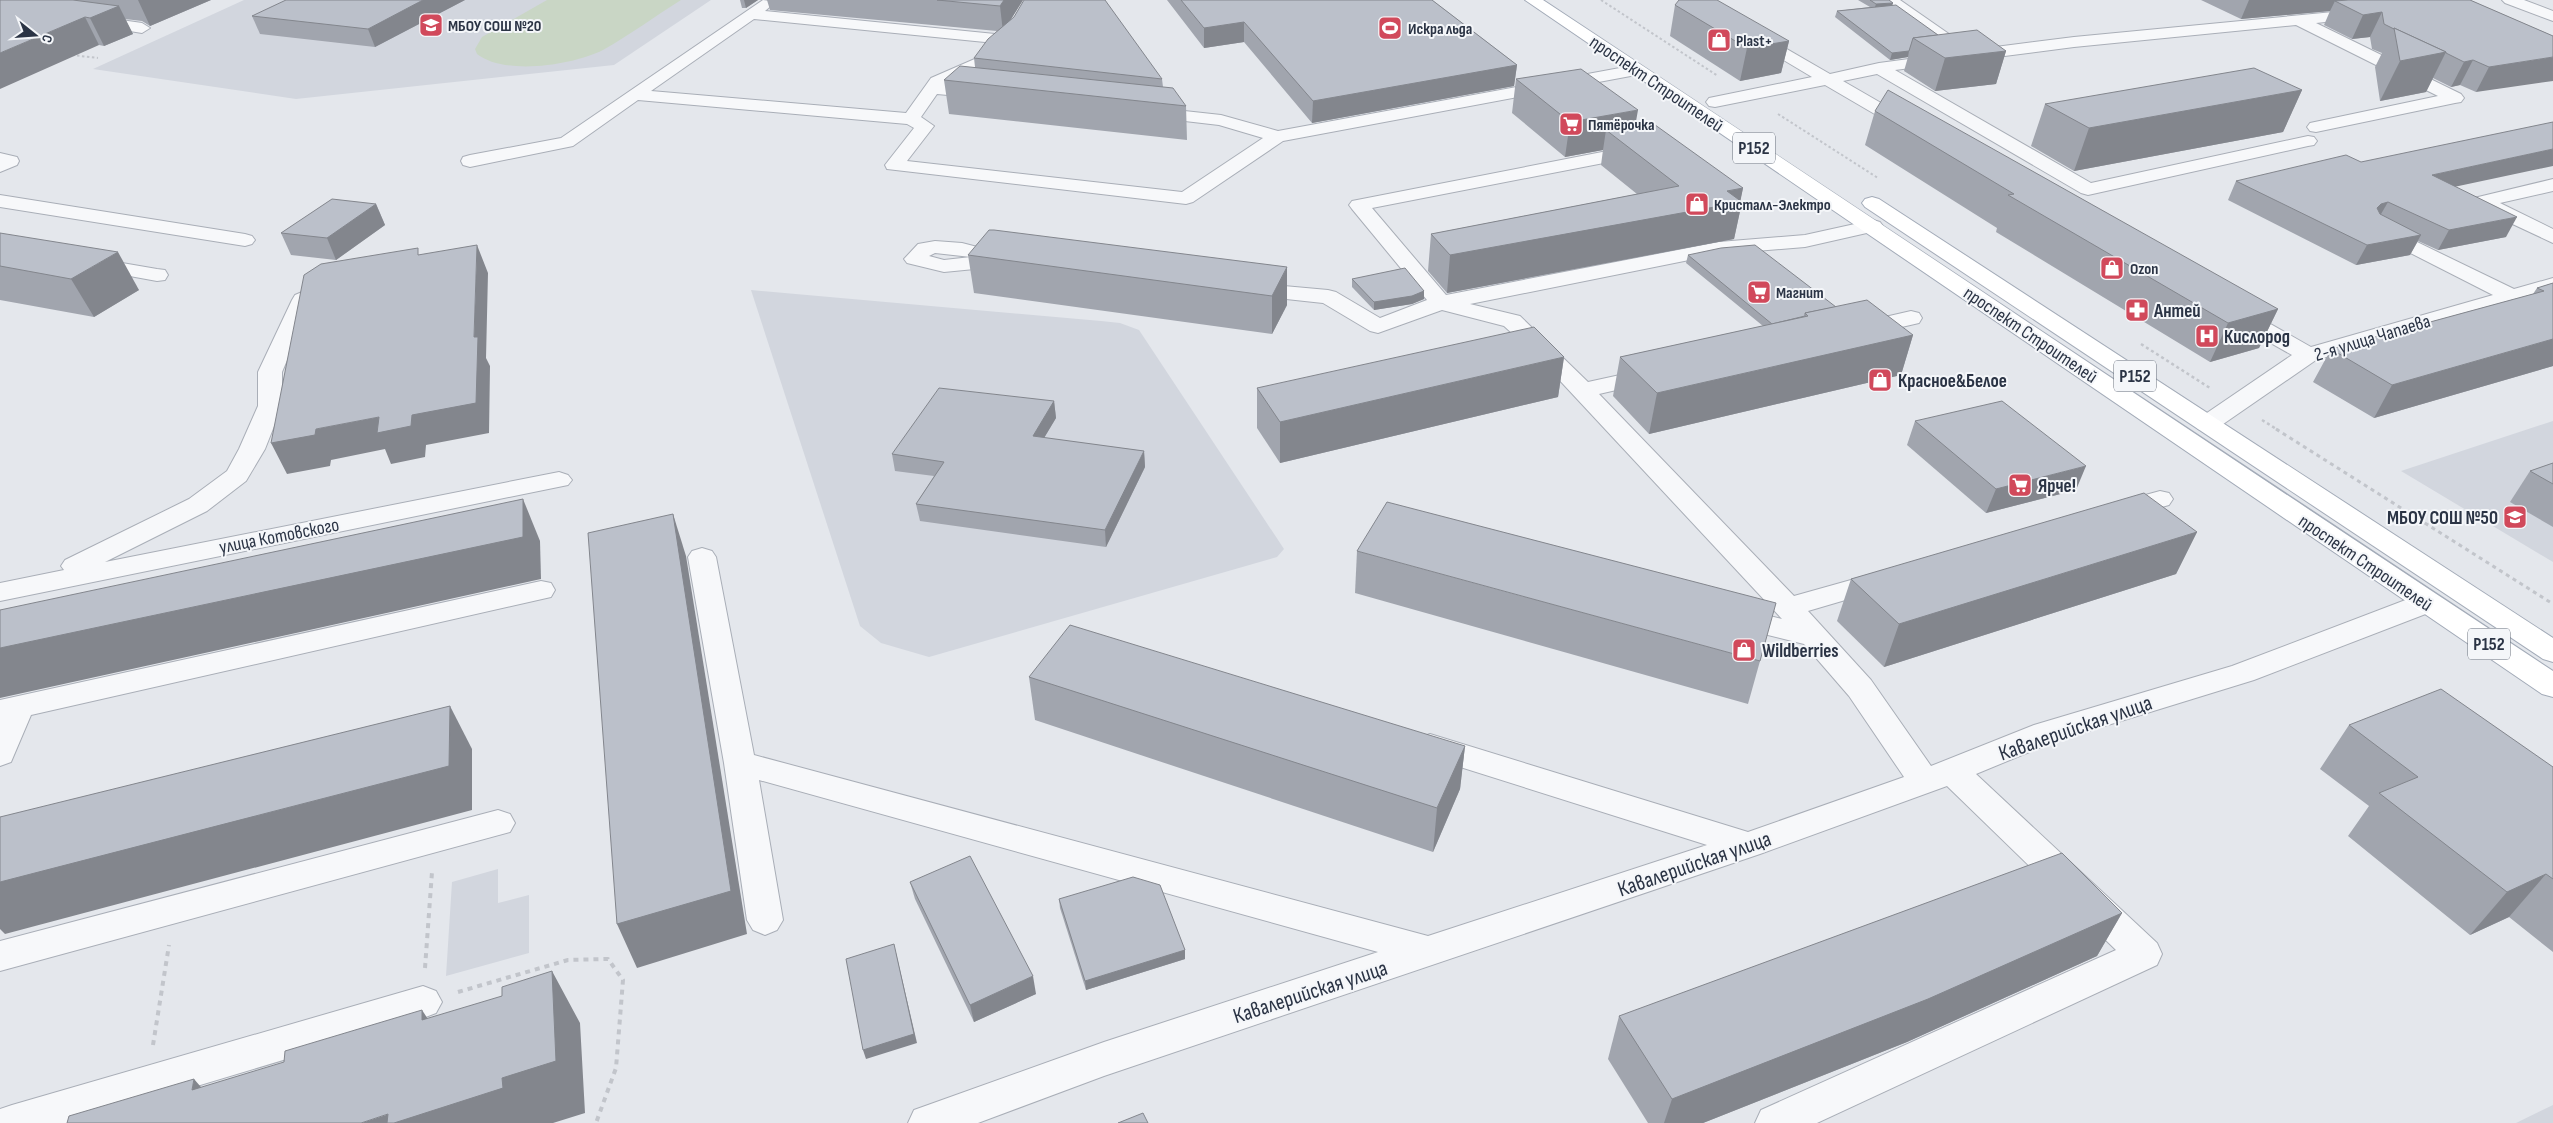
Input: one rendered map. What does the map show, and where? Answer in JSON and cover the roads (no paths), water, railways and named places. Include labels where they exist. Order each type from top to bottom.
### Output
[{"type":"main road","name":"проспект Строителей","points":[[1533,0],[1873,226],[2174,433],[2553,686]]},
{"type":"main road","name":"проспект Строителей","points":[[1559,0],[2553,652]]},
{"type":"main road","points":[[2174,433],[2207,424]]},
{"type":"main road","name":"Кавалерийская улица","points":[[2426,603],[2455,589]]},
{"type":"street","points":[[470,161],[567,142],[771,0]]},
{"type":"street","points":[[1691,0],[1920,133]]},
{"type":"street","points":[[1890,0],[1968,56]]},
{"type":"street","points":[[2510,0],[2553,16]]},
{"type":"street","points":[[750,14],[1009,39]]},
{"type":"street","points":[[1716,102],[1824,78],[1879,68],[1968,56],[2084,41],[2370,14]]},
{"type":"street","points":[[76,19],[142,28]]},
{"type":"street","points":[[1879,68],[2088,188],[2455,98],[2299,21]]},
{"type":"street","points":[[911,118],[937,82],[983,62],[1009,39],[1019,23]]},
{"type":"street","points":[[637,94],[911,118],[925,126],[894,166],[1186,198],[1277,137],[1636,70]]},
{"type":"street","points":[[932,88],[1000,95]]},
{"type":"street","points":[[1135,110],[1221,120],[1277,137]]},
{"type":"street","points":[[1654,148],[1359,205],[1442,302],[1512,321],[1545,351],[1814,636],[1939,776],[2144,954],[1775,1123]]},
{"type":"street","points":[[0,159],[10,161],[0,166]]},
{"type":"street","points":[[2553,184],[2481,202],[2553,237]]},
{"type":"street","points":[[0,201],[245,240]]},
{"type":"street","points":[[1234,287],[1328,297],[1378,326],[1442,302],[1719,248],[1805,241],[1873,226]]},
{"type":"street","points":[[2378,229],[2512,296]]},
{"type":"street","points":[[69,260],[157,275]]},
{"type":"street","points":[[999,260],[1028,263]]},
{"type":"street","points":[[42,582],[198,505],[237,476],[252,449],[270,406],[270,372],[303,300],[341,278]]},
{"type":"street","name":"2-я улица Чапаева","points":[[2207,424],[2308,355],[2553,284]]},
{"type":"street","points":[[2222,306],[2308,355]]},
{"type":"street","points":[[1834,335],[1911,318]]},
{"type":"street","points":[[1515,357],[1545,351]]},
{"type":"street","points":[[1583,390],[1670,371]]},
{"type":"street","name":"улица Котовского","points":[[0,592],[42,582],[559,480]]},
{"type":"street","points":[[2093,518],[2160,499]]},
{"type":"street","points":[[702,557],[740,763],[765,920]]},
{"type":"street","points":[[1788,608],[1902,574]]},
{"type":"street","points":[[0,754],[10,709],[542,590]]},
{"type":"street","name":"Кавалерийская улица","points":[[928,1123],[1104,1059],[1748,845],[1939,776],[2045,733],[2243,673],[2426,603]]},
{"type":"street","points":[[1708,611],[1814,636]]},
{"type":"street","points":[[1407,739],[1748,845]]},
{"type":"street","points":[[740,763],[1428,951]]},
{"type":"street","points":[[0,956],[498,824]]},
{"type":"street","points":[[12,1123],[422,1002]]},
{"type":"place","name":"МБОУ СОШ №20","points":[[431,25]]},
{"type":"place","name":"Искра льда","points":[[1390,28]]},
{"type":"place","name":"Plast+","points":[[1719,40]]},
{"type":"place","name":"Пятёрочка","points":[[1571,124]]},
{"type":"place","name":"Кристалл-Электро","points":[[1697,204]]},
{"type":"place","name":"Ozon","points":[[2112,268]]},
{"type":"place","name":"Магнит","points":[[1759,292]]},
{"type":"place","name":"Антей","points":[[2137,310]]},
{"type":"place","name":"Кислород","points":[[2207,336]]},
{"type":"place","name":"Красное&Белое","points":[[1880,380]]},
{"type":"place","name":"Ярче!","points":[[2020,485]]},
{"type":"place","name":"МБОУ СОШ №50","points":[[2515,517]]},
{"type":"place","name":"Wildberries","points":[[1744,650]]}]
